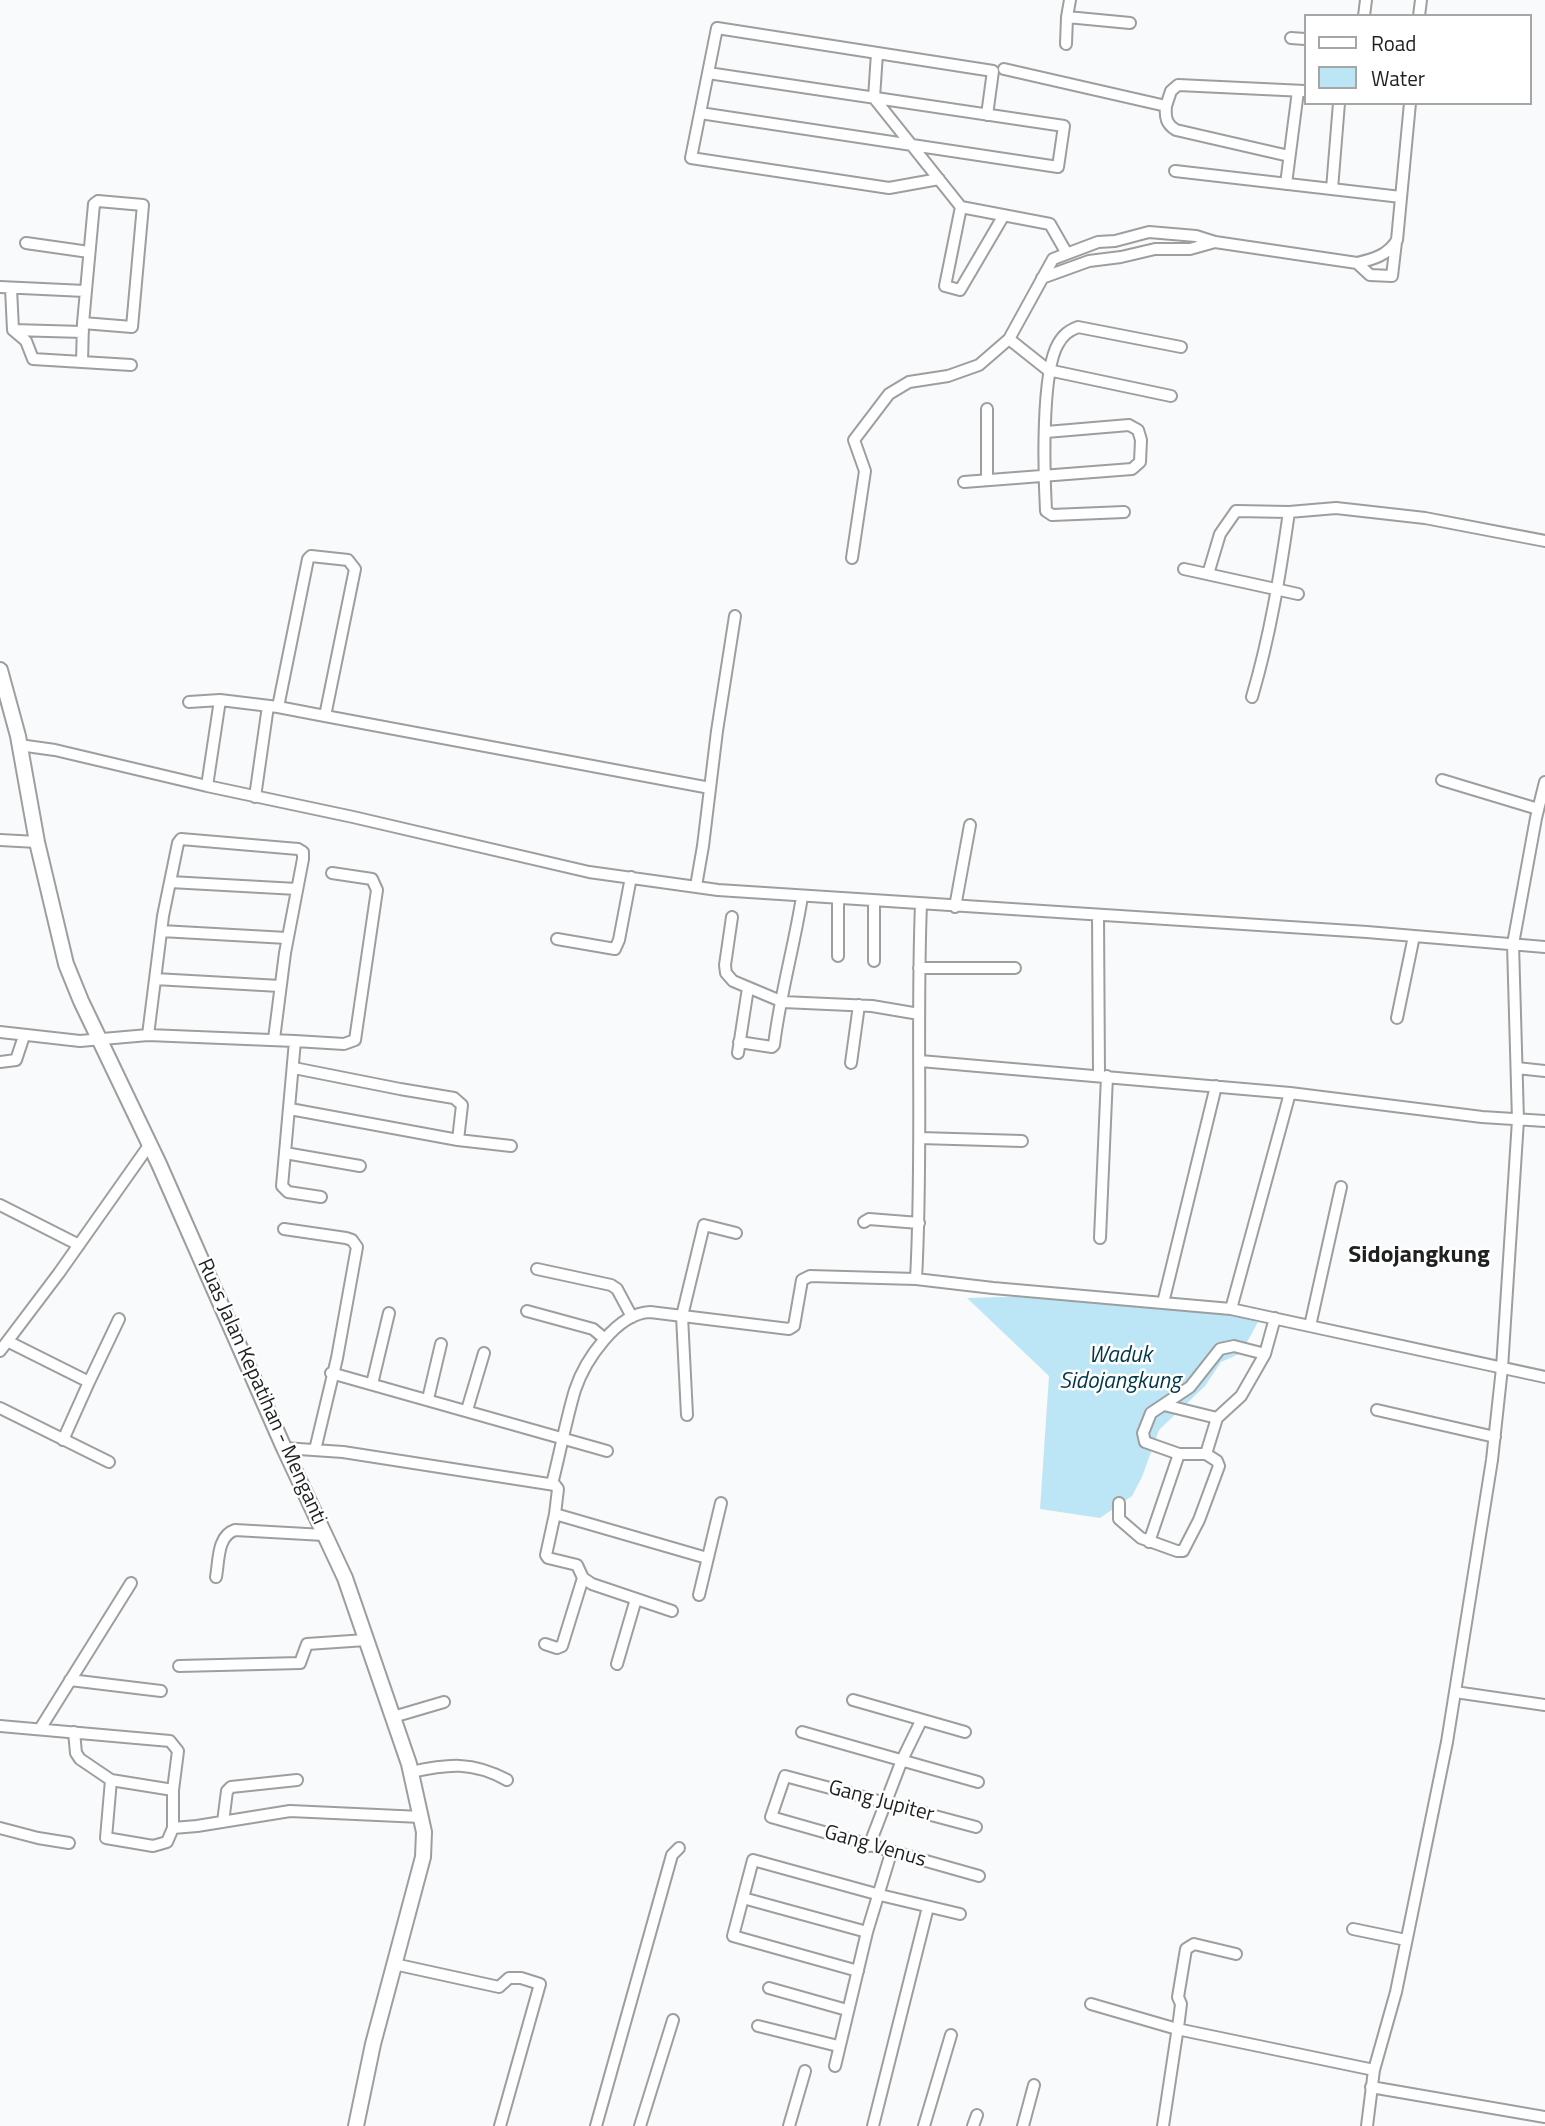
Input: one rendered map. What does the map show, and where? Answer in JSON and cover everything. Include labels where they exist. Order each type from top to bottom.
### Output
[{"type":"main road","name":"Ruas Jalan Kepatihan - Menganti","points":[[0,670],[19,745],[37,842],[66,964],[345,1578],[411,1772],[424,1832],[423,1857],[373,2044],[356,2126]]},
{"type":"street","points":[[1066,44],[1066,17],[1070,0]]},
{"type":"street","points":[[1066,17],[1130,23]]},
{"type":"street","points":[[939,179],[889,188],[691,158],[717,28],[993,71],[987,115]]},
{"type":"street","points":[[1291,38],[1304,39]]},
{"type":"street","points":[[877,53],[874,98],[961,207],[1050,224],[1066,252]]},
{"type":"street","points":[[1004,69],[1166,106]]},
{"type":"street","points":[[700,113],[1058,167],[1064,126],[708,73]]},
{"type":"street","points":[[1286,184],[1302,91],[1178,85],[1171,91],[1165,117],[1176,130],[1290,156]]},
{"type":"street","points":[[1332,189],[1339,105]]},
{"type":"street","points":[[1357,263],[1370,275],[1392,276],[1410,105]]},
{"type":"street","points":[[1175,171],[1401,197]]},
{"type":"street","points":[[13,330],[83,327],[132,327],[143,205],[95,202],[85,291],[83,327],[82,362]]},
{"type":"street","points":[[961,207],[945,286],[960,290],[1004,215]]},
{"type":"street","points":[[852,558],[865,471],[854,440],[890,394],[909,382],[948,376],[979,365],[1009,339],[1054,259],[1066,252],[1098,242],[1115,241],[1149,232],[1196,236],[1215,242],[1357,263],[1375,259],[1391,249],[1397,240]]},
{"type":"street","points":[[1115,241],[1121,257]]},
{"type":"street","points":[[1042,278],[1089,261],[1156,249],[1190,249],[1215,242]]},
{"type":"street","points":[[26,243],[89,252]]},
{"type":"street","points":[[85,291],[5,287],[13,330],[26,341],[33,359],[131,365]]},
{"type":"street","points":[[1124,512],[1052,515],[1046,510],[1044,476],[1048,370],[1061,339],[1066,332],[1078,327],[1181,347]]},
{"type":"street","points":[[1009,339],[1048,370],[1171,396]]},
{"type":"street","points":[[987,409],[987,480]]},
{"type":"street","points":[[964,482],[1132,469],[1140,462],[1141,440],[1138,430],[1129,425],[1046,432]]},
{"type":"street","points":[[1208,574],[1220,534],[1236,511],[1289,512],[1336,508],[1425,518],[1545,541]]},
{"type":"street","points":[[1252,697],[1263,661],[1278,590],[1289,512]]},
{"type":"street","points":[[255,797],[307,559],[311,556],[348,561],[355,569],[325,716]]},
{"type":"street","points":[[1184,569],[1298,594]]},
{"type":"street","points":[[696,886],[735,616]]},
{"type":"street","points":[[189,702],[220,700],[273,707],[710,788]]},
{"type":"street","points":[[207,786],[220,700]]},
{"type":"street","points":[[19,745],[55,750],[589,872],[802,897],[1414,936],[1545,947]]},
{"type":"street","points":[[1442,780],[1538,808]]},
{"type":"street","points":[[1367,2126],[1374,2070],[1396,1992],[1447,1742],[1494,1437],[1502,1368],[1518,1119],[1513,944],[1540,827],[1538,808],[1545,782]]},
{"type":"street","points":[[955,907],[970,825]]},
{"type":"street","points":[[148,1035],[161,931],[181,839],[299,849],[303,852],[287,939],[274,1039]]},
{"type":"street","points":[[0,840],[37,842]]},
{"type":"street","points":[[0,1032],[80,1041],[148,1035],[344,1044],[355,1040],[377,890],[372,879],[332,873]]},
{"type":"street","points":[[557,939],[615,949],[631,877]]},
{"type":"street","points":[[170,882],[297,889]]},
{"type":"street","points":[[748,988],[739,1047],[772,1047],[802,897]]},
{"type":"street","points":[[838,899],[838,956]]},
{"type":"street","points":[[874,901],[874,961]]},
{"type":"street","points":[[916,1279],[919,1223],[921,904]]},
{"type":"street","points":[[1098,915],[1103,1075],[1100,1238]]},
{"type":"street","points":[[732,917],[725,965],[726,973],[733,981],[780,1001],[859,1005],[919,1014]]},
{"type":"street","points":[[161,931],[287,939]]},
{"type":"street","points":[[1396,1018],[1414,936]]},
{"type":"street","points":[[919,968],[1015,968]]},
{"type":"street","points":[[155,979],[280,986]]},
{"type":"street","points":[[851,1063],[859,1005]]},
{"type":"street","points":[[0,1062],[16,1060],[24,1036]]},
{"type":"street","points":[[295,1041],[283,1189],[321,1196]]},
{"type":"street","points":[[920,1061],[1103,1075],[1545,1121]]},
{"type":"street","points":[[294,1068],[454,1098],[462,1105],[458,1140]]},
{"type":"street","points":[[1517,1068],[1545,1071]]},
{"type":"street","points":[[1163,1303],[1216,1086]]},
{"type":"street","points":[[1231,1309],[1290,1093]]},
{"type":"street","points":[[290,1109],[458,1140],[511,1146]]},
{"type":"street","points":[[920,1138],[1022,1141]]},
{"type":"street","points":[[0,1350],[9,1342],[150,1144]]},
{"type":"street","points":[[285,1153],[359,1166]]},
{"type":"street","points":[[1310,1326],[1341,1187]]},
{"type":"street","points":[[0,1205],[79,1245]]},
{"type":"street","points":[[864,1222],[869,1219],[919,1223]]},
{"type":"street","points":[[687,1415],[682,1316],[704,1225],[736,1233]]},
{"type":"street","points":[[284,1229],[346,1238],[356,1243],[353,1277],[337,1358],[331,1373],[315,1450]]},
{"type":"street","points":[[537,1269],[611,1285],[617,1289],[632,1317]]},
{"type":"street","points":[[552,1484],[576,1388],[594,1352],[620,1324],[642,1312],[650,1311],[789,1329],[794,1325],[802,1280],[810,1276],[916,1279],[1019,1291],[1231,1309],[1545,1377]]},
{"type":"street","points":[[527,1311],[593,1329],[606,1339]]},
{"type":"street","points":[[372,1384],[389,1314]]},
{"type":"street","points":[[1206,1454],[1217,1418],[1241,1396],[1265,1354],[1275,1318]]},
{"type":"street","points":[[62,1440],[119,1319]]},
{"type":"street","points":[[9,1342],[89,1382]]},
{"type":"street","points":[[428,1399],[441,1344]]},
{"type":"street","points":[[1118,1503],[1119,1519],[1149,1542],[1177,1551],[1185,1549],[1199,1521],[1219,1466],[1217,1461],[1206,1454],[1180,1454],[1144,1442],[1145,1423],[1151,1413],[1190,1387],[1220,1349],[1234,1346],[1265,1354]]},
{"type":"street","points":[[467,1410],[484,1353]]},
{"type":"street","points":[[331,1373],[607,1451]]},
{"type":"street","points":[[1164,1405],[1217,1418]]},
{"type":"street","points":[[0,1408],[109,1462]]},
{"type":"street","points":[[1377,1410],[1494,1437]]},
{"type":"street","points":[[284,1448],[343,1452],[552,1484],[558,1489],[546,1555],[551,1559],[578,1565],[583,1578],[592,1584],[672,1611]]},
{"type":"street","points":[[1149,1542],[1180,1454]]},
{"type":"street","points":[[699,1595],[721,1503]]},
{"type":"street","points":[[555,1514],[707,1558]]},
{"type":"street","points":[[216,1577],[224,1537],[235,1530],[324,1535]]},
{"type":"street","points":[[545,1644],[557,1648],[562,1646],[583,1578]]},
{"type":"street","points":[[40,1729],[131,1583]]},
{"type":"street","points":[[617,1664],[636,1599]]},
{"type":"street","points":[[179,1666],[300,1663],[307,1644],[366,1640]]},
{"type":"street","points":[[70,1681],[160,1691]]},
{"type":"street","points":[[1455,1692],[1545,1705]]},
{"type":"street","points":[[853,1700],[965,1732]]},
{"type":"street","points":[[393,1717],[444,1702]]},
{"type":"street","points":[[869,1846],[902,1760],[921,1721]]},
{"type":"street","points":[[0,1726],[170,1741],[176,1745],[178,1751],[173,1790],[173,1828],[167,1842],[153,1846],[106,1838],[111,1780]]},
{"type":"street","points":[[74,1732],[76,1752],[80,1759],[111,1780],[173,1790]]},
{"type":"street","points":[[802,1732],[978,1782]]},
{"type":"street","points":[[411,1772],[459,1764],[495,1773],[507,1780]]},
{"type":"street","name":"Gang Jupiter","points":[[771,1817],[785,1776],[976,1827]]},
{"type":"street","points":[[223,1822],[226,1791],[231,1787],[297,1780]]},
{"type":"street","points":[[173,1828],[290,1811],[421,1817]]},
{"type":"street","name":"Gang Venus","points":[[771,1817],[979,1876]]},
{"type":"street","points":[[1,1832],[69,1843]]},
{"type":"street","points":[[596,2126],[672,1855],[679,1848]]},
{"type":"street","points":[[835,2067],[867,1932],[891,1853]]},
{"type":"street","points":[[858,1970],[733,1936],[753,1860],[960,1914]]},
{"type":"street","points":[[743,1898],[867,1932]]},
{"type":"street","points":[[873,2126],[928,1907]]},
{"type":"street","points":[[1353,1929],[1406,1940]]},
{"type":"street","points":[[1163,2126],[1181,2004],[1178,1997],[1187,1947],[1194,1944],[1236,1954]]},
{"type":"street","points":[[394,1964],[499,1987],[509,1978],[521,1978],[540,1984],[500,2126]]},
{"type":"street","points":[[769,1988],[848,2010]]},
{"type":"street","points":[[1091,2004],[1177,2029],[1374,2070]]},
{"type":"street","points":[[640,2126],[673,2020]]},
{"type":"street","points":[[758,2026],[838,2046]]},
{"type":"street","points":[[924,2126],[951,2035]]},
{"type":"street","points":[[789,2126],[805,2071]]},
{"type":"street","points":[[1023,2126],[1034,2085]]},
{"type":"street","points":[[1371,2087],[1545,2117]]},
{"type":"water","name":"Waduk Sidojangkung","points":[[1070,1295],[1212,1307],[1258,1322],[1241,1353],[1221,1362],[1205,1386],[1159,1430],[1132,1496],[1100,1518],[1040,1509],[1049,1376],[967,1298]]},
{"type":"district","name":"Sidojangkung","points":[[1419,1256]]}]
